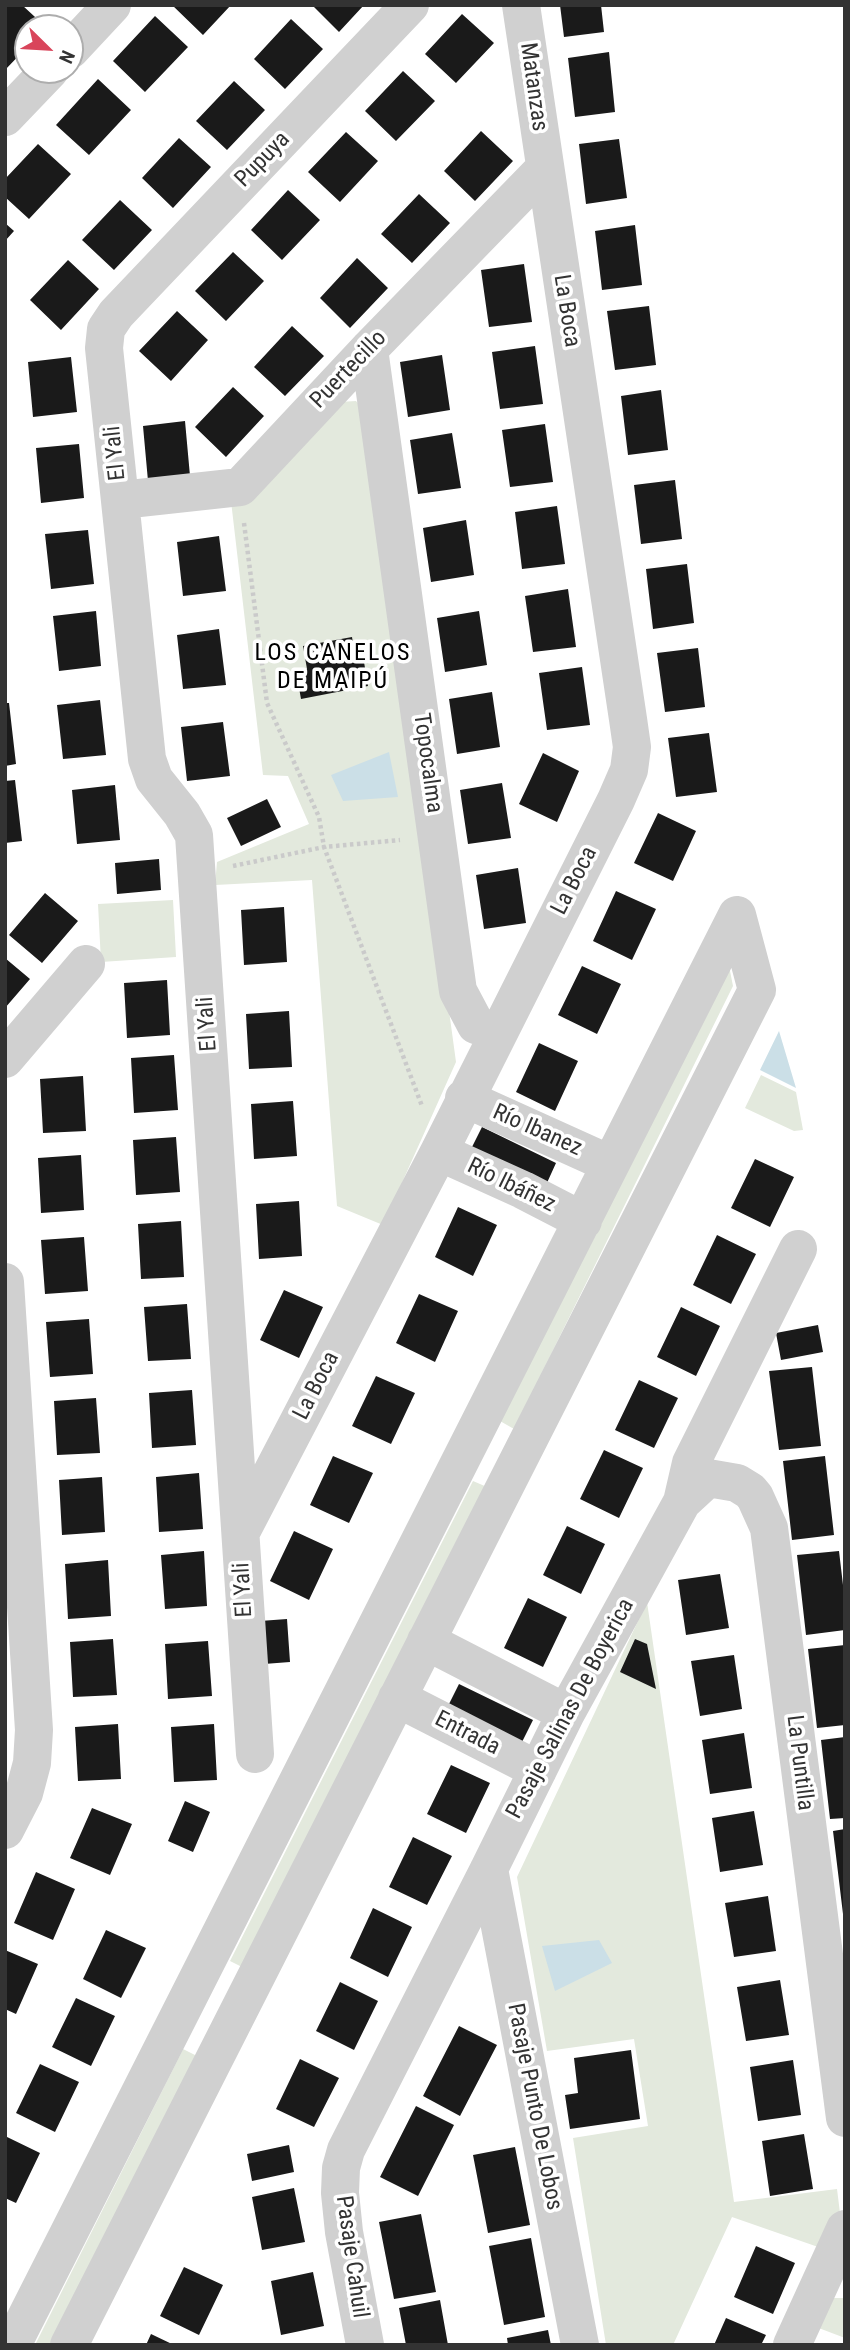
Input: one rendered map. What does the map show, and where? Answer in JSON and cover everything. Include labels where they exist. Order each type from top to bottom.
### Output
[{"type":"street","points":[[84,35],[112,5]]},
{"type":"street","name":"Pupuya","points":[[116,314],[410,5]]},
{"type":"street","name":"Matanzas","points":[[522,5],[544,169]]},
{"type":"street","points":[[6,114],[36,84]]},
{"type":"street","name":"Puertecillo","points":[[240,487],[369,349],[544,169]]},
{"type":"street","name":"La Boca","points":[[241,1532],[439,1152],[629,770],[632,747],[544,169]]},
{"type":"street","name":"El Yali","points":[[116,314],[106,329],[104,348],[147,759],[154,779],[182,814],[194,835],[255,1754]]},
{"type":"street","name":"Topocalma","points":[[369,349],[458,991],[476,1025],[497,1033]]},
{"type":"street","points":[[121,500],[240,487]]},
{"type":"street","points":[[12,2345],[737,915],[757,990],[69,2345]]},
{"type":"street","points":[[5,1059],[86,964]]},
{"type":"street","name":"Río Ibanez","points":[[464,1098],[610,1164]]},
{"type":"street","name":"Río Ibáñez","points":[[439,1152],[583,1221]]},
{"type":"street","name":"Pasaje Salinas De Boyerica","points":[[341,2168],[358,2123],[566,1713],[682,1502],[691,1463],[798,1249]]},
{"type":"street","points":[[5,1282],[19,1731],[32,1763],[24,1793],[5,1830]]},
{"type":"street","points":[[471,1439],[517,1462]]},
{"type":"street","name":"La Puntilla","points":[[682,1502],[708,1478],[737,1483],[755,1497],[769,1528],[845,2118]]},
{"type":"street","points":[[426,1641],[566,1713]]},
{"type":"street","name":"Entrada","points":[[397,1698],[538,1770]]},
{"type":"street","name":"Pasaje Punto De Lobos","points":[[489,1869],[580,2345]]},
{"type":"street","points":[[188,1997],[232,2020]]},
{"type":"street","name":"Pasaje Cahuil","points":[[341,2168],[340,2193],[344,2232],[365,2345]]},
{"type":"street","points":[[792,2345],[845,2229]]},
{"type":"path","points":[[240,487],[267,703],[319,817],[324,847],[439,1152]]},
{"type":"path","points":[[197,874],[324,847],[438,836]]},
{"type":"shaded area","points":[[356,401],[368,416],[456,1062],[383,1225],[337,1206],[312,880],[215,885],[217,862],[309,824],[288,776],[263,775],[231,501],[339,402]]},
{"type":"shaded area","points":[[389,752],[398,797],[343,801],[331,775]]},
{"type":"shaded area","points":[[173,900],[176,957],[101,962],[98,904]]},
{"type":"shaded area","points":[[729,966],[733,986],[514,1429],[500,1421]]},
{"type":"shaded area","points":[[779,1031],[796,1088],[760,1070]]},
{"type":"shaded area","points":[[761,1075],[796,1092],[803,1130],[794,1131],[745,1108]]},
{"type":"shaded area","points":[[473,1481],[487,1487],[244,1968],[230,1961]]},
{"type":"shaded area","points":[[647,1602],[734,2202],[837,2189],[840,2213],[821,2248],[732,2217],[673,2345],[606,2345],[573,2138],[648,2126],[634,2039],[547,2051],[517,1877]]},
{"type":"shaded area","points":[[599,1940],[612,1963],[555,1991],[542,1946]]},
{"type":"shaded area","points":[[183,2049],[197,2056],[53,2345],[35,2345]]},
{"type":"shaded area","points":[[832,2298],[845,2298],[845,2338],[816,2327]]},
{"type":"building","points":[[5,5],[22,5],[32,14],[14,14],[14,61],[5,70]]},
{"type":"building","points":[[172,5],[231,5],[203,35]]},
{"type":"building","points":[[312,5],[364,5],[339,32]]},
{"type":"building","points":[[560,5],[601,5],[604,32],[564,37]]},
{"type":"building","points":[[462,14],[494,43],[456,83],[425,54]]},
{"type":"building","points":[[155,16],[188,47],[145,92],[113,61]]},
{"type":"building","points":[[291,19],[323,49],[285,89],[254,59]]},
{"type":"building","points":[[609,52],[615,112],[575,117],[568,58]]},
{"type":"building","points":[[403,71],[435,101],[396,141],[365,111]]},
{"type":"building","points":[[98,79],[131,110],[89,155],[56,125]]},
{"type":"building","points":[[234,81],[265,110],[227,150],[196,121]]},
{"type":"building","points":[[481,131],[513,161],[475,201],[444,171]]},
{"type":"building","points":[[346,132],[378,161],[340,202],[308,172]]},
{"type":"building","points":[[179,138],[211,167],[173,208],[142,178]]},
{"type":"building","points":[[619,139],[627,198],[586,204],[579,144]]},
{"type":"building","points":[[38,144],[71,174],[29,219],[5,197],[5,179]]},
{"type":"building","points":[[288,190],[320,220],[282,260],[251,230]]},
{"type":"building","points":[[419,194],[450,223],[412,263],[381,234]]},
{"type":"building","points":[[120,200],[152,230],[114,270],[82,240]]},
{"type":"building","points":[[5,223],[14,231],[5,241]]},
{"type":"building","points":[[635,225],[642,285],[602,290],[595,231]]},
{"type":"building","points":[[233,252],[264,281],[226,321],[195,291]]},
{"type":"building","points":[[357,258],[388,288],[350,328],[320,298]]},
{"type":"building","points":[[68,260],[99,289],[61,330],[30,300]]},
{"type":"building","points":[[524,264],[532,322],[489,327],[481,270]]},
{"type":"building","points":[[649,306],[656,365],[615,370],[607,311]]},
{"type":"building","points":[[177,311],[208,340],[171,381],[139,351]]},
{"type":"building","points":[[292,326],[324,356],[285,396],[254,367]]},
{"type":"building","points":[[535,346],[543,404],[500,409],[492,352]]},
{"type":"building","points":[[442,355],[450,410],[408,417],[400,362]]},
{"type":"building","points":[[71,357],[77,412],[33,417],[28,362]]},
{"type":"building","points":[[233,387],[264,416],[226,457],[195,427]]},
{"type":"building","points":[[661,390],[668,450],[628,455],[621,396]]},
{"type":"building","points":[[185,421],[190,476],[148,481],[143,426]]},
{"type":"building","points":[[545,424],[553,482],[510,487],[502,430]]},
{"type":"building","points":[[452,433],[461,488],[418,494],[410,440]]},
{"type":"building","points":[[79,444],[84,498],[41,503],[36,448]]},
{"type":"building","points":[[675,480],[682,539],[641,544],[634,485]]},
{"type":"building","points":[[557,506],[565,564],[522,569],[515,512]]},
{"type":"building","points":[[466,520],[474,575],[431,582],[423,528]]},
{"type":"building","points":[[88,530],[94,584],[51,589],[45,534]]},
{"type":"building","points":[[219,536],[226,591],[183,596],[177,542]]},
{"type":"building","points":[[687,564],[694,623],[653,629],[646,569]]},
{"type":"building","points":[[568,589],[576,647],[533,652],[525,596]]},
{"type":"building","points":[[96,611],[101,666],[59,671],[53,616]]},
{"type":"building","points":[[479,611],[487,665],[445,672],[437,618]]},
{"type":"building","points":[[219,629],[226,685],[183,689],[177,635]]},
{"type":"building","points":[[352,637],[356,663],[364,662],[368,686],[301,699],[296,671],[307,669],[303,646]]},
{"type":"building","points":[[698,648],[705,707],[665,712],[657,653]]},
{"type":"building","points":[[582,667],[590,725],[547,730],[539,673]]},
{"type":"building","points":[[492,692],[500,747],[457,754],[449,699]]},
{"type":"building","points":[[100,700],[106,755],[63,759],[57,705]]},
{"type":"building","points":[[5,703],[9,703],[16,764],[5,766]]},
{"type":"building","points":[[223,722],[230,776],[187,781],[181,727]]},
{"type":"building","points":[[709,733],[717,792],[676,797],[668,738]]},
{"type":"building","points":[[543,753],[579,771],[557,822],[519,804]]},
{"type":"building","points":[[15,780],[22,841],[5,843],[5,781]]},
{"type":"building","points":[[502,783],[511,838],[468,844],[460,790]]},
{"type":"building","points":[[115,785],[120,840],[77,844],[72,790]]},
{"type":"building","points":[[267,799],[281,827],[241,846],[227,818]]},
{"type":"building","points":[[658,813],[696,831],[673,881],[634,863]]},
{"type":"building","points":[[159,859],[161,890],[117,894],[115,863]]},
{"type":"building","points":[[518,868],[526,923],[484,929],[476,875]]},
{"type":"building","points":[[616,891],[656,909],[632,960],[593,941]]},
{"type":"building","points":[[45,893],[78,921],[42,963],[9,935]]},
{"type":"building","points":[[284,907],[287,962],[244,965],[241,910]]},
{"type":"building","points":[[5,958],[30,979],[5,1008]]},
{"type":"building","points":[[582,966],[621,984],[597,1034],[558,1015]]},
{"type":"building","points":[[167,980],[170,1035],[127,1038],[124,983]]},
{"type":"building","points":[[289,1011],[292,1067],[249,1069],[246,1014]]},
{"type":"building","points":[[539,1043],[578,1061],[555,1111],[516,1092]]},
{"type":"building","points":[[174,1055],[178,1110],[134,1113],[131,1058]]},
{"type":"building","points":[[83,1076],[86,1131],[43,1133],[40,1079]]},
{"type":"building","points":[[293,1101],[297,1156],[254,1159],[251,1104]]},
{"type":"building","points":[[482,1127],[556,1163],[546,1185],[471,1149]]},
{"type":"building","points":[[176,1137],[180,1192],[136,1195],[133,1140]]},
{"type":"building","points":[[81,1155],[84,1210],[41,1213],[38,1158]]},
{"type":"building","points":[[755,1159],[794,1177],[770,1227],[731,1208]]},
{"type":"building","points":[[299,1201],[302,1256],[259,1259],[256,1204]]},
{"type":"building","points":[[458,1207],[497,1225],[473,1276],[435,1257]]},
{"type":"building","points":[[181,1221],[184,1277],[141,1279],[138,1224]]},
{"type":"building","points":[[717,1235],[756,1254],[731,1304],[693,1285]]},
{"type":"building","points":[[84,1237],[88,1291],[45,1294],[41,1240]]},
{"type":"building","points":[[284,1290],[323,1307],[299,1358],[260,1340]]},
{"type":"building","points":[[419,1294],[458,1311],[435,1362],[396,1343]]},
{"type":"building","points":[[187,1304],[191,1359],[148,1361],[144,1307]]},
{"type":"building","points":[[681,1307],[720,1326],[696,1376],[657,1357]]},
{"type":"building","points":[[89,1319],[93,1374],[50,1377],[46,1322]]},
{"type":"building","points":[[818,1325],[823,1352],[781,1360],[776,1333]]},
{"type":"building","points":[[812,1367],[821,1446],[779,1450],[769,1371]]},
{"type":"building","points":[[376,1376],[415,1393],[391,1444],[352,1426]]},
{"type":"building","points":[[639,1380],[678,1398],[654,1448],[615,1430]]},
{"type":"building","points":[[192,1390],[196,1445],[152,1448],[149,1393]]},
{"type":"building","points":[[96,1398],[100,1453],[57,1455],[54,1401]]},
{"type":"building","points":[[604,1450],[643,1468],[619,1518],[580,1499]]},
{"type":"building","points":[[333,1456],[373,1473],[349,1523],[310,1505]]},
{"type":"building","points":[[825,1456],[834,1535],[792,1540],[783,1461]]},
{"type":"building","points":[[199,1473],[203,1529],[159,1532],[156,1477]]},
{"type":"building","points":[[102,1477],[105,1532],[62,1535],[59,1480]]},
{"type":"building","points":[[567,1526],[605,1544],[581,1594],[543,1575]]},
{"type":"building","points":[[294,1531],[333,1549],[309,1600],[270,1581]]},
{"type":"building","points":[[204,1551],[207,1606],[165,1609],[161,1555]]},
{"type":"building","points":[[839,1551],[845,1602],[845,1630],[806,1635],[797,1555]]},
{"type":"building","points":[[108,1560],[111,1616],[68,1619],[65,1564]]},
{"type":"building","points":[[720,1574],[729,1628],[686,1635],[678,1580]]},
{"type":"building","points":[[528,1598],[567,1617],[543,1667],[504,1648]]},
{"type":"building","points":[[287,1619],[290,1662],[264,1664],[260,1621]]},
{"type":"building","points":[[113,1639],[117,1695],[73,1697],[70,1642]]},
{"type":"building","points":[[635,1639],[647,1644],[656,1689],[620,1672]]},
{"type":"building","points":[[208,1641],[212,1696],[168,1699],[165,1644]]},
{"type":"building","points":[[845,1645],[845,1725],[817,1728],[808,1649]]},
{"type":"building","points":[[734,1655],[742,1709],[700,1716],[691,1661]]},
{"type":"building","points":[[459,1684],[533,1720],[522,1742],[448,1706]]},
{"type":"building","points":[[118,1724],[121,1779],[78,1781],[75,1727]]},
{"type":"building","points":[[214,1724],[217,1780],[174,1782],[171,1727]]},
{"type":"building","points":[[744,1733],[752,1788],[710,1794],[702,1740]]},
{"type":"building","points":[[845,1737],[845,1818],[830,1819],[821,1740]]},
{"type":"building","points":[[451,1765],[490,1783],[466,1833],[427,1814]]},
{"type":"building","points":[[185,1801],[210,1812],[193,1852],[168,1841]]},
{"type":"building","points":[[92,1808],[132,1824],[110,1875],[70,1858]]},
{"type":"building","points":[[754,1811],[763,1865],[720,1872],[712,1818]]},
{"type":"building","points":[[845,1829],[845,1914],[843,1914],[833,1831]]},
{"type":"building","points":[[413,1837],[452,1856],[427,1905],[389,1887]]},
{"type":"building","points":[[36,1872],[75,1889],[53,1940],[14,1923]]},
{"type":"building","points":[[768,1896],[776,1951],[734,1957],[725,1903]]},
{"type":"building","points":[[373,1908],[412,1927],[388,1977],[350,1958]]},
{"type":"building","points":[[106,1930],[146,1948],[121,1998],[83,1979]]},
{"type":"building","points":[[5,1950],[38,1964],[16,2014],[5,2009]]},
{"type":"building","points":[[780,1980],[789,2035],[746,2041],[737,1987]]},
{"type":"building","points":[[340,1982],[378,2001],[354,2050],[316,2031]]},
{"type":"building","points":[[76,1998],[115,2016],[91,2066],[52,2047]]},
{"type":"building","points":[[459,2026],[497,2045],[460,2116],[423,2096]]},
{"type":"building","points":[[631,2050],[640,2119],[570,2129],[565,2095],[578,2093],[574,2058]]},
{"type":"building","points":[[300,2059],[339,2078],[314,2127],[276,2109]]},
{"type":"building","points":[[793,2060],[801,2115],[758,2121],[750,2067]]},
{"type":"building","points":[[40,2064],[79,2082],[55,2132],[16,2113]]},
{"type":"building","points":[[416,2106],[454,2125],[418,2196],[380,2177]]},
{"type":"building","points":[[804,2134],[813,2189],[770,2196],[762,2141]]},
{"type":"building","points":[[5,2136],[40,2153],[16,2203],[5,2198]]},
{"type":"building","points":[[289,2145],[294,2172],[252,2181],[247,2154]]},
{"type":"building","points":[[515,2147],[530,2225],[488,2233],[473,2155]]},
{"type":"building","points":[[294,2188],[305,2242],[262,2250],[252,2197]]},
{"type":"building","points":[[421,2214],[436,2292],[394,2299],[379,2222]]},
{"type":"building","points":[[531,2238],[545,2317],[504,2325],[489,2246]]},
{"type":"building","points":[[756,2246],[795,2263],[773,2314],[734,2297]]},
{"type":"building","points":[[184,2267],[223,2285],[199,2335],[160,2316]]},
{"type":"building","points":[[313,2272],[324,2326],[281,2335],[271,2281]]},
{"type":"building","points":[[440,2300],[448,2345],[406,2345],[399,2308]]},
{"type":"building","points":[[726,2318],[766,2335],[761,2345],[714,2345]]},
{"type":"building","points":[[548,2330],[551,2345],[508,2345],[507,2338]]},
{"type":"building","points":[[151,2334],[174,2345],[146,2345]]},
{"type":"district","name":"LOS CANELOS DE MAIPÚ","points":[[333,668]]}]
